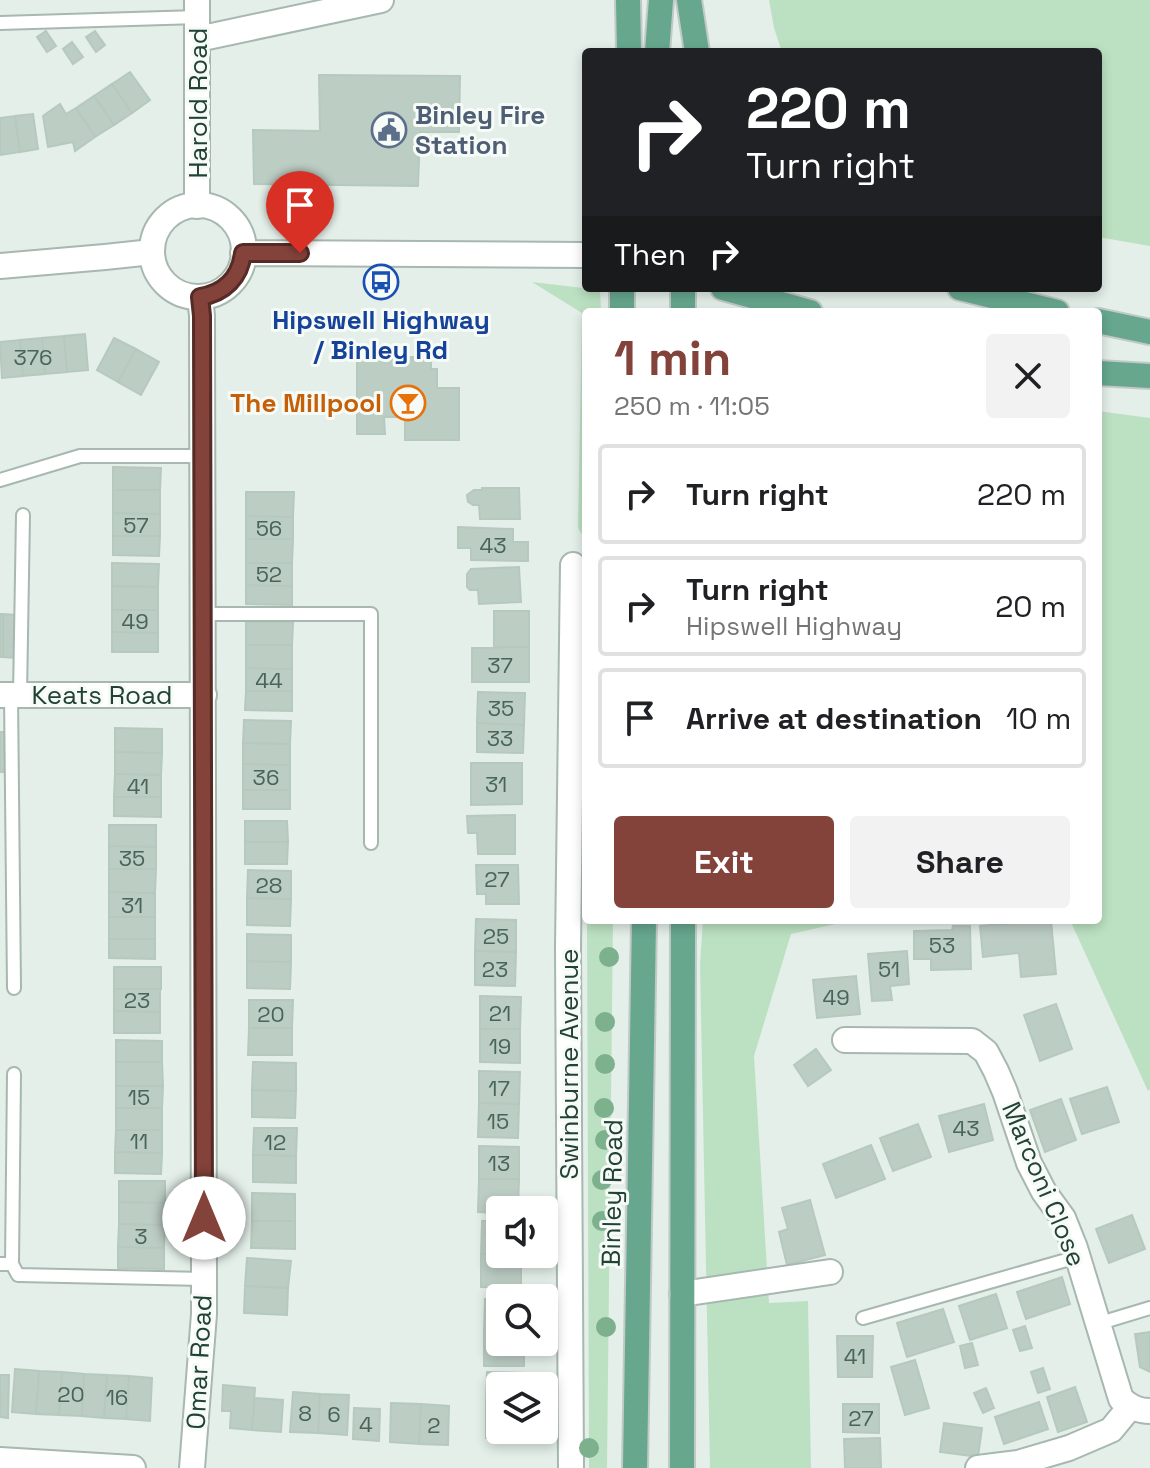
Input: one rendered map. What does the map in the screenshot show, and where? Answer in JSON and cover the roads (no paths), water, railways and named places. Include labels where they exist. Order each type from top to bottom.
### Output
[{"type":"main road","points":[[628,0],[629,48]]},
{"type":"main road","points":[[657,48],[661,0]]},
{"type":"main road","points":[[685,48],[687,0]]},
{"type":"main road","points":[[687,0],[696,48]]},
{"type":"main road","points":[[738,292],[796,308]]},
{"type":"main road","points":[[976,292],[1041,308]]},
{"type":"main road","points":[[1102,322],[1150,332]]},
{"type":"main road","points":[[1102,373],[1150,376]]},
{"type":"main road","name":"Binley Road","points":[[635,1468],[644,924]]},
{"type":"main road","points":[[682,1468],[683,924]]},
{"type":"street","points":[[198,19],[381,0]]},
{"type":"street","name":"Harold Road","points":[[197,206],[198,19]]},
{"type":"street","points":[[197,206],[216,209],[231,220],[242,238],[242,264],[237,275],[221,291],[200,297],[185,295],[166,284],[157,272],[152,252],[156,232],[166,218],[178,210],[197,206]]},
{"type":"street","points":[[0,266],[152,252]]},
{"type":"street","points":[[243,253],[582,255]]},
{"type":"street","name":"Omar Road","points":[[192,1468],[204,1314],[204,695],[200,297]]},
{"type":"street","name":"Swinburne Avenue","points":[[571,1468],[568,948],[573,565]]},
{"type":"street","name":"Keats Road","points":[[10,695],[204,695]]},
{"type":"street","name":"Marconi Close","points":[[845,1040],[972,1041],[986,1052],[1005,1092],[1029,1163],[1044,1192],[1063,1218],[1121,1399],[1140,1409],[1111,1430],[1069,1448],[1018,1463],[978,1468]]},
{"type":"street","points":[[682,1294],[830,1272]]},
{"type":"street","points":[[0,1460],[133,1468]]},
{"type":"lane","points":[[0,23],[198,19]]},
{"type":"lane","points":[[0,480],[80,456],[203,456]]},
{"type":"lane","points":[[14,988],[10,695],[23,515]]},
{"type":"lane","points":[[203,614],[371,614],[371,843]]},
{"type":"lane","points":[[14,1074],[6,1264],[18,1275],[204,1279]]},
{"type":"lane","points":[[863,1318],[1077,1257]]},
{"type":"lane","points":[[1097,1324],[1150,1308]]},
{"type":"place","name":"Binley Fire Station","points":[[389,130]]},
{"type":"place","name":"Hipswell Highway / Binley Rd","points":[[381,282]]},
{"type":"place","name":"The Millpool","points":[[408,403]]}]
